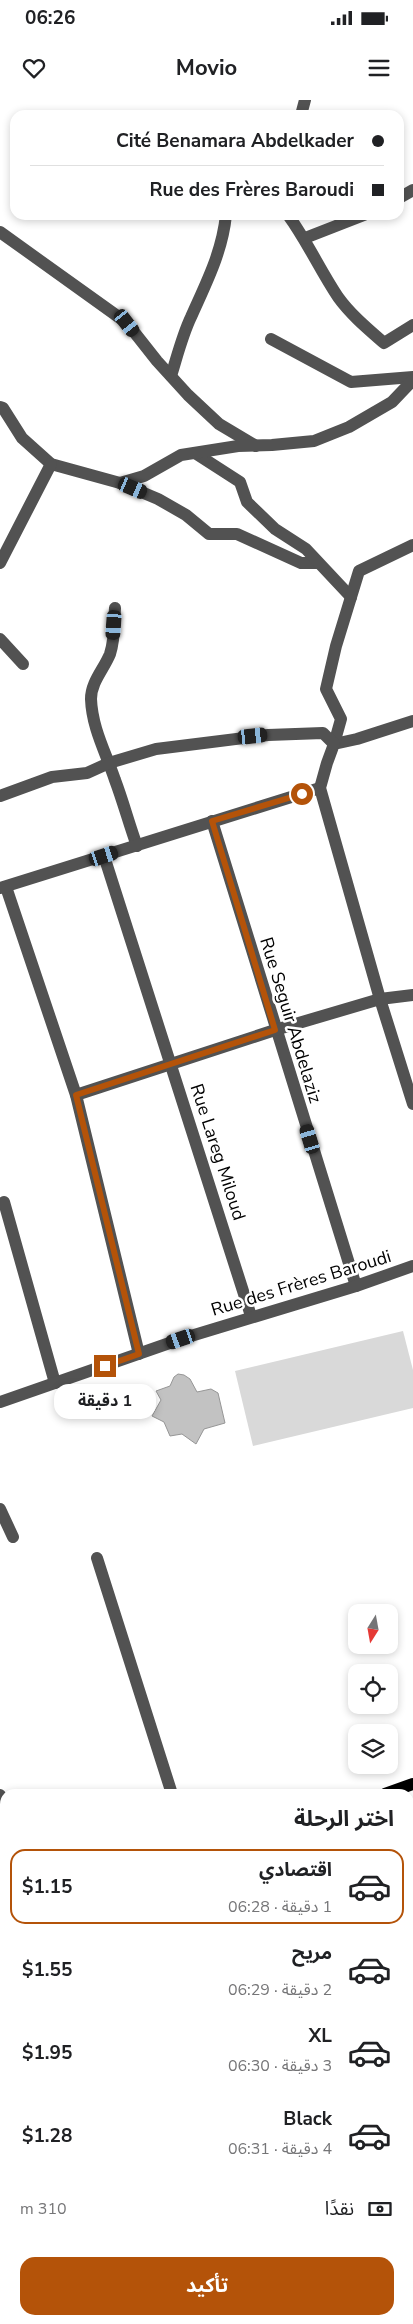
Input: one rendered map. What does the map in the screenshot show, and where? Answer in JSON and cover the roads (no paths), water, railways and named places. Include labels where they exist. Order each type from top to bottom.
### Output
[{"type":"main road","points":[[399,1789],[413,1784]]},
{"type":"street","points":[[171,376],[190,319],[209,280],[218,255],[225,220]]},
{"type":"street","points":[[292,220],[305,238],[339,298],[360,322],[384,343],[413,325]]},
{"type":"street","points":[[305,238],[351,220]]},
{"type":"street","points":[[0,232],[127,323],[171,376],[219,424],[256,446]]},
{"type":"street","points":[[271,339],[351,382],[413,378]]},
{"type":"street","points":[[120,483],[144,476],[181,455],[238,446],[314,440],[349,427],[392,402],[413,378]]},
{"type":"street","points":[[0,408],[3,408],[22,438],[51,464],[120,483],[158,499],[186,516],[209,534],[237,534],[301,563],[318,563]]},
{"type":"street","points":[[195,453],[240,482],[247,502],[275,529],[306,549],[351,597]]},
{"type":"street","points":[[0,563],[51,464]]},
{"type":"street","points":[[413,545],[359,571],[336,646],[326,689],[341,719],[326,763],[320,788],[380,999],[413,1104]]},
{"type":"street","points":[[115,608],[113,642],[109,655],[98,673],[91,698],[93,718],[102,748],[137,846]]},
{"type":"street","points":[[0,639],[23,664]]},
{"type":"street","points":[[334,744],[357,739],[413,721]]},
{"type":"street","points":[[0,796],[52,778],[87,773],[156,749],[268,735],[323,733],[334,744]]},
{"type":"street","points":[[139,1354],[76,1095],[3,887],[320,788]]},
{"type":"street","name":"Rue Seguir Abdelaziz","points":[[212,821],[275,1030],[356,1286]]},
{"type":"street","name":"Rue Lareg Miloud","points":[[104,856],[251,1316]]},
{"type":"street","points":[[76,1095],[275,1030],[380,999],[413,995]]},
{"type":"street","points":[[4,1202],[55,1383]]},
{"type":"street","name":"Rue des Frères Baroudi","points":[[0,1402],[251,1316],[356,1286],[413,1266]]},
{"type":"street","points":[[0,1509],[13,1537]]},
{"type":"street","points":[[97,1558],[170,1789]]}]
